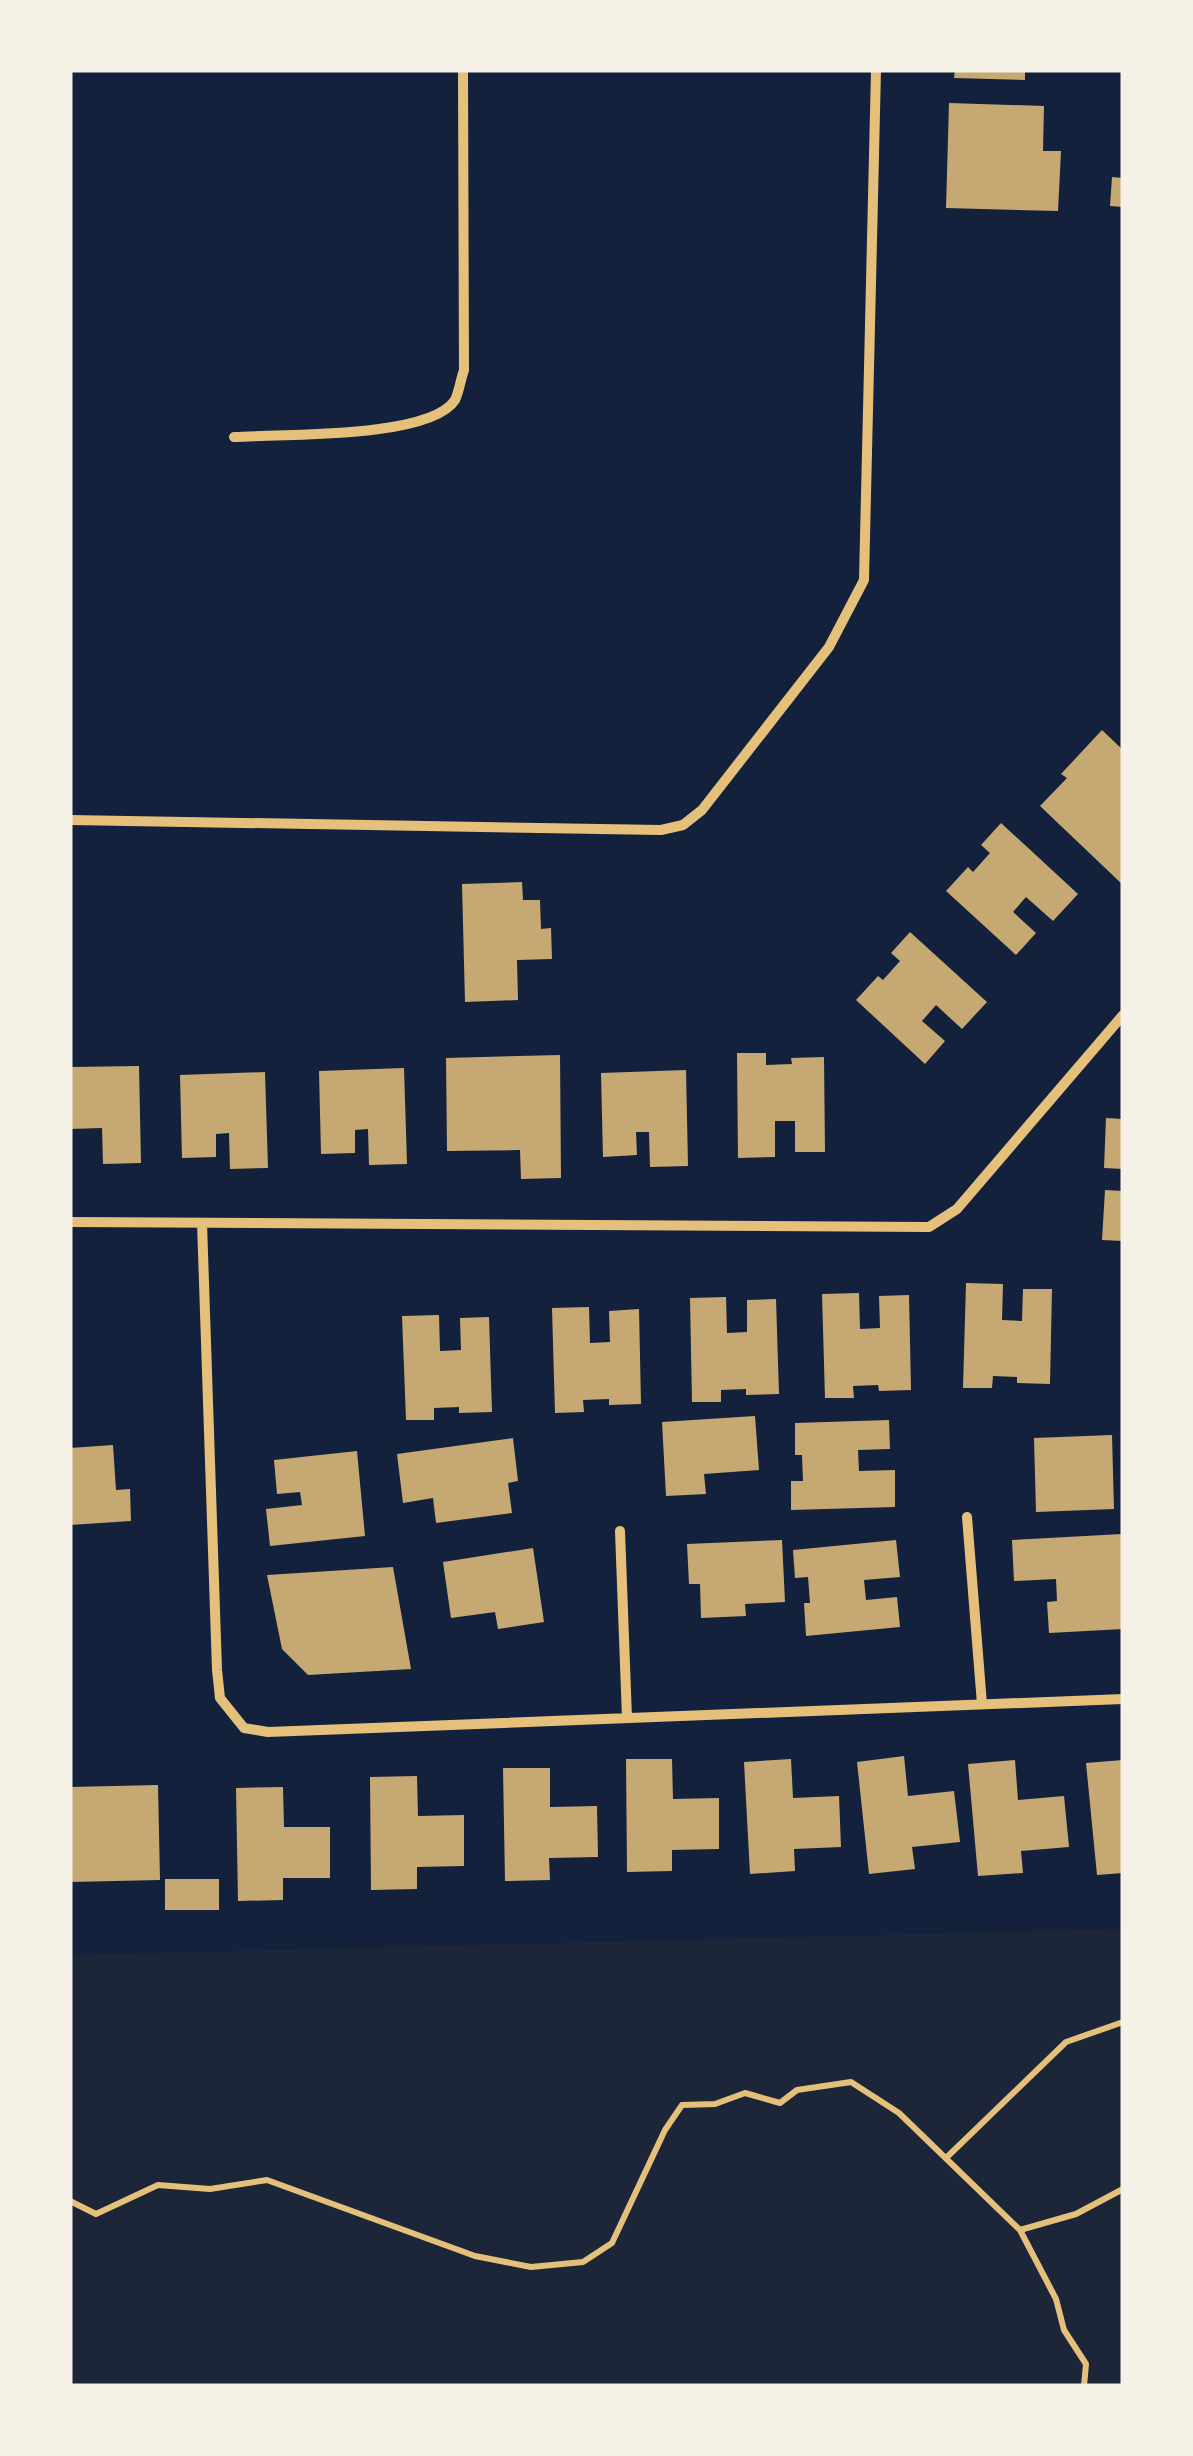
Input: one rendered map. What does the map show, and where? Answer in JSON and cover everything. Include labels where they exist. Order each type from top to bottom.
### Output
[{"type":"street","points":[[234,437],[394,427],[433,418],[454,400],[464,370],[462,70]]},
{"type":"street","points":[[70,820],[661,830],[682,825],[702,810],[829,648],[864,580],[876,70]]},
{"type":"street","points":[[70,1222],[929,1227],[956,1209],[1123,1015]]},
{"type":"street","points":[[202,1224],[217,1670],[220,1698],[244,1728],[268,1732],[1123,1699]]},
{"type":"street","points":[[967,1517],[982,1704]]},
{"type":"street","points":[[620,1531],[627,1718]]},
{"type":"path","points":[[946,2158],[1066,2042],[1123,2022]]},
{"type":"path","points":[[70,2201],[96,2214],[158,2185],[210,2188],[267,2180],[475,2256],[531,2267],[583,2262],[612,2243],[665,2130],[682,2105],[715,2104],[745,2093],[780,2103],[796,2090],[852,2082],[899,2112],[1020,2230],[1056,2299],[1064,2330],[1086,2364],[1084,2386]]},
{"type":"path","points":[[1020,2230],[1076,2214],[1123,2188]]},
{"type":"shaded area","points":[[1123,1929],[1123,2386],[70,2386],[70,1955]]},
{"type":"building","points":[[955,70],[1025,70],[1025,80],[954,78]]},
{"type":"building","points":[[949,103],[1044,106],[1043,151],[1061,151],[1058,211],[946,208]]},
{"type":"building","points":[[1112,177],[1123,178],[1123,207],[1110,206]]},
{"type":"building","points":[[1102,730],[1123,750],[1123,885],[1040,806],[1067,778],[1061,774]]},
{"type":"building","points":[[1001,823],[1078,894],[1053,921],[1026,897],[1013,912],[1036,933],[1016,955],[946,891],[968,867],[973,872],[990,853],[981,845]]},
{"type":"building","points":[[522,882],[523,900],[540,900],[541,929],[551,928],[552,959],[517,960],[518,1000],[465,1002],[462,884]]},
{"type":"building","points":[[910,932],[987,1002],[962,1029],[936,1005],[922,1021],[945,1041],[925,1064],[856,1000],[878,976],[883,980],[900,961],[891,953]]},
{"type":"building","points":[[737,1053],[766,1053],[766,1065],[792,1064],[791,1058],[824,1057],[825,1152],[795,1152],[795,1121],[775,1121],[775,1157],[738,1158]]},
{"type":"building","points":[[560,1055],[561,1178],[521,1179],[520,1150],[447,1151],[446,1058]]},
{"type":"building","points":[[139,1066],[141,1163],[103,1164],[102,1128],[70,1129],[70,1067]]},
{"type":"building","points":[[404,1068],[407,1164],[369,1165],[368,1129],[355,1130],[355,1153],[321,1154],[319,1071]]},
{"type":"building","points":[[686,1070],[688,1166],[650,1167],[649,1132],[636,1132],[637,1155],[603,1157],[601,1073]]},
{"type":"building","points":[[265,1072],[268,1168],[230,1169],[229,1133],[216,1134],[216,1157],[182,1158],[180,1075]]},
{"type":"building","points":[[1106,1118],[1123,1119],[1123,1169],[1104,1168]]},
{"type":"building","points":[[1105,1190],[1123,1191],[1123,1241],[1102,1240]]},
{"type":"building","points":[[966,1283],[1003,1284],[1002,1320],[1022,1321],[1023,1289],[1052,1289],[1050,1384],[1017,1383],[1017,1377],[993,1376],[992,1388],[963,1388]]},
{"type":"building","points":[[859,1293],[860,1329],[880,1328],[879,1296],[909,1295],[911,1390],[879,1391],[878,1385],[853,1386],[854,1398],[825,1398],[822,1294]]},
{"type":"building","points":[[726,1297],[727,1333],[747,1332],[747,1300],[776,1299],[779,1394],[746,1395],[746,1389],[721,1390],[721,1402],[692,1402],[690,1298]]},
{"type":"building","points":[[589,1307],[590,1343],[610,1342],[609,1311],[639,1309],[641,1404],[609,1405],[609,1399],[583,1400],[584,1412],[555,1413],[552,1308]]},
{"type":"building","points":[[439,1315],[440,1351],[461,1350],[460,1318],[489,1317],[492,1412],[459,1413],[459,1407],[434,1408],[434,1420],[406,1420],[402,1316]]},
{"type":"building","points":[[755,1416],[759,1470],[704,1474],[706,1494],[666,1496],[662,1422]]},
{"type":"building","points":[[889,1420],[890,1449],[858,1450],[859,1471],[895,1470],[895,1507],[791,1510],[791,1481],[803,1481],[802,1455],[795,1455],[795,1423]]},
{"type":"building","points":[[1112,1435],[1114,1509],[1036,1512],[1034,1438]]},
{"type":"building","points":[[513,1438],[518,1481],[508,1483],[512,1513],[436,1523],[433,1498],[403,1503],[397,1454]]},
{"type":"building","points":[[113,1445],[116,1490],[130,1489],[131,1521],[70,1525],[70,1448]]},
{"type":"building","points":[[357,1451],[365,1536],[270,1546],[266,1509],[302,1505],[300,1492],[277,1494],[274,1460]]},
{"type":"building","points":[[1122,1534],[1123,1629],[1049,1633],[1047,1602],[1057,1601],[1056,1579],[1014,1581],[1012,1540]]},
{"type":"building","points":[[782,1540],[785,1602],[745,1604],[746,1616],[701,1618],[700,1584],[689,1584],[687,1544]]},
{"type":"building","points":[[896,1540],[900,1577],[864,1580],[866,1600],[897,1597],[900,1627],[806,1636],[804,1603],[810,1603],[808,1577],[795,1578],[793,1550]]},
{"type":"building","points":[[533,1548],[544,1622],[498,1629],[495,1612],[451,1618],[443,1562]]},
{"type":"building","points":[[393,1567],[411,1669],[308,1675],[282,1649],[267,1575]]},
{"type":"building","points":[[904,1756],[908,1796],[954,1791],[960,1842],[912,1847],[915,1869],[869,1874],[857,1762]]},
{"type":"building","points":[[626,1759],[672,1759],[673,1799],[719,1798],[719,1849],[672,1850],[672,1871],[627,1872]]},
{"type":"building","points":[[791,1759],[793,1798],[839,1796],[841,1847],[794,1849],[795,1871],[750,1874],[744,1762]]},
{"type":"building","points":[[1015,1760],[1018,1800],[1064,1796],[1069,1847],[1021,1851],[1023,1873],[978,1876],[968,1764]]},
{"type":"building","points":[[1123,1760],[1123,1873],[1097,1875],[1086,1763]]},
{"type":"building","points":[[503,1768],[550,1768],[550,1807],[597,1806],[598,1857],[549,1858],[550,1880],[505,1881]]},
{"type":"building","points":[[417,1776],[418,1816],[464,1815],[464,1866],[417,1867],[417,1889],[371,1890],[370,1777]]},
{"type":"building","points":[[158,1785],[160,1880],[70,1882],[70,1787]]},
{"type":"building","points":[[283,1787],[284,1827],[330,1827],[330,1878],[283,1878],[283,1900],[238,1901],[236,1788]]},
{"type":"building","points":[[165,1879],[219,1879],[219,1910],[165,1910]]}]
